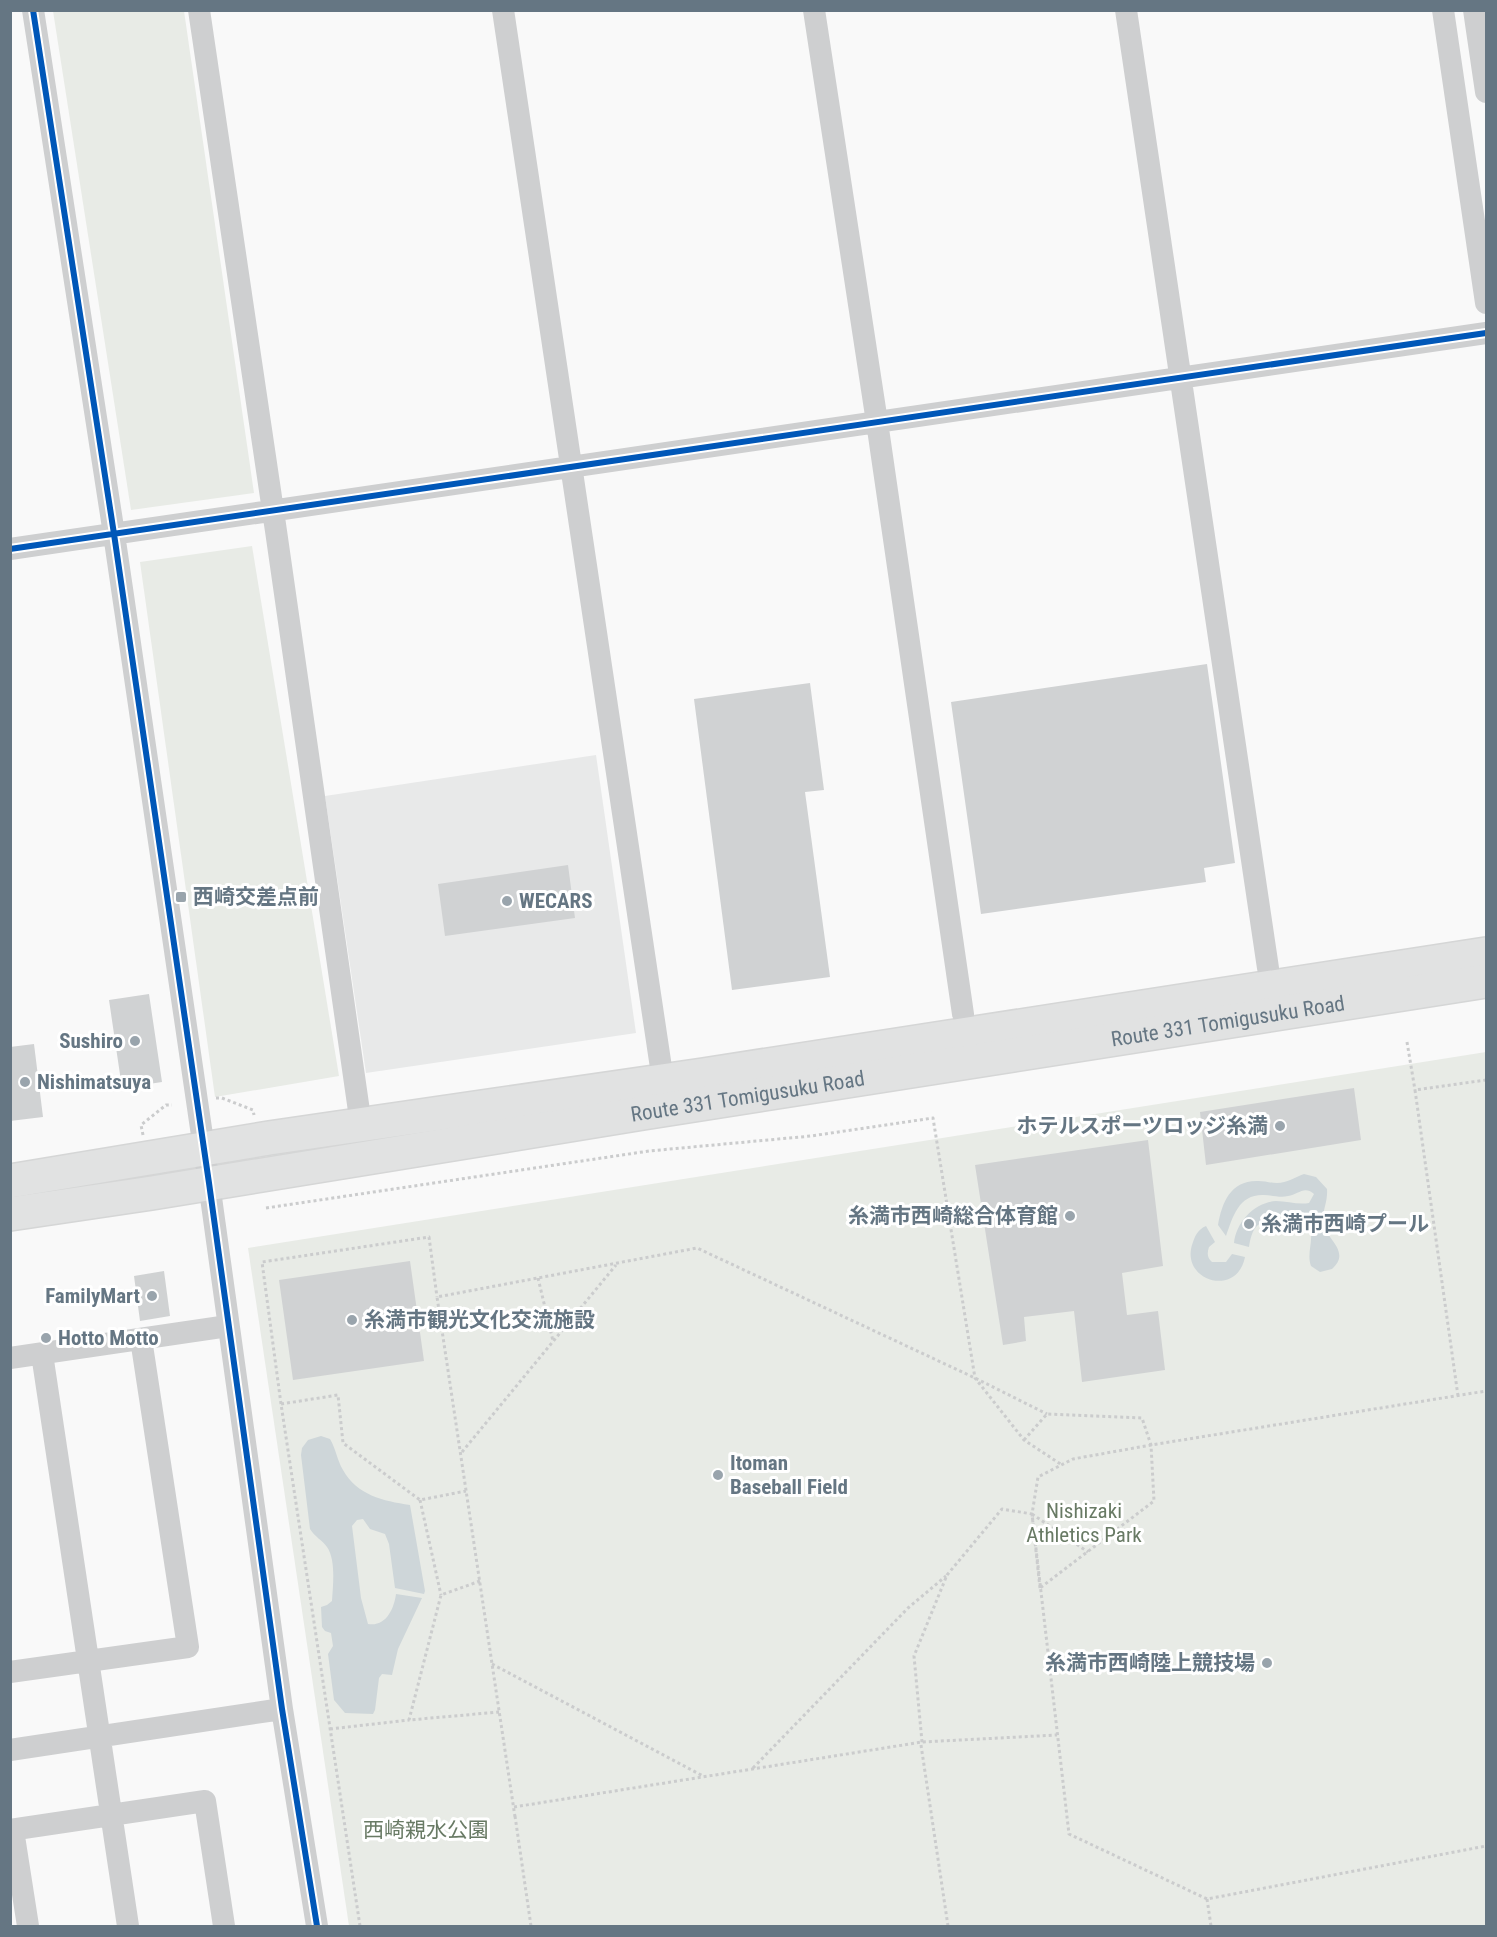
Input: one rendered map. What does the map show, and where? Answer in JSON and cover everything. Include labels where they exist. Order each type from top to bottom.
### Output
[{"type":"highway","points":[[804,1059],[873,1029],[1268,968],[1363,950],[1486,931]]},
{"type":"highway","name":"Route 331 Tomigusuku Road","points":[[10,1214],[787,1092],[1363,986],[1486,954]]},
{"type":"highway","name":"Route 331 Tomigusuku Road","points":[[10,1181],[204,1148],[804,1059],[1363,986],[1486,981]]},
{"type":"highway","points":[[787,1092],[839,1100],[1486,1004]]},
{"type":"highway","points":[[10,1222],[46,1209]]},
{"type":"street","points":[[33,10],[114,534],[204,1148],[282,1709],[317,1926]]},
{"type":"street","points":[[199,10],[361,1125]]},
{"type":"street","points":[[503,10],[663,1081]]},
{"type":"street","points":[[814,10],[877,422],[963,1014]]},
{"type":"street","points":[[1126,10],[1268,968]]},
{"type":"street","points":[[1443,10],[1486,303]]},
{"type":"street","points":[[1474,10],[1486,92]]},
{"type":"street","points":[[10,549],[1486,333]]},
{"type":"street","points":[[10,1359],[228,1326]]},
{"type":"street","points":[[10,1672],[188,1647],[141,1339]]},
{"type":"street","points":[[42,1354],[128,1926]]},
{"type":"street","points":[[10,1750],[282,1709]]},
{"type":"street","points":[[28,1926],[12,1830],[205,1801],[224,1926]]},
{"type":"path","points":[[1407,1042],[1458,1396]]},
{"type":"path","points":[[1415,1090],[1486,1080]]},
{"type":"path","points":[[208,1100],[222,1098],[253,1110],[254,1120]]},
{"type":"path","points":[[144,1143],[141,1125],[166,1105],[172,1105]]},
{"type":"path","points":[[266,1208],[649,1151],[811,1136],[933,1118],[975,1378],[1024,1440],[1062,1465]]},
{"type":"path","points":[[360,1926],[281,1404],[262,1262],[429,1237],[531,1926]]},
{"type":"path","points":[[438,1297],[698,1248],[1047,1414],[1142,1418],[1151,1445],[1154,1501],[1040,1588],[1032,1514],[1038,1477],[1073,1459],[1151,1445],[1486,1391]]},
{"type":"path","points":[[461,1453],[617,1263]]},
{"type":"path","points":[[538,1278],[553,1341]]},
{"type":"path","points":[[281,1404],[338,1395],[343,1443],[420,1500],[441,1595],[409,1720]]},
{"type":"path","points":[[1024,1440],[1047,1414]]},
{"type":"path","points":[[420,1500],[466,1491]]},
{"type":"path","points":[[752,1769],[908,1608],[947,1575],[1002,1509],[1032,1514],[1088,1552]]},
{"type":"path","points":[[1032,1514],[1069,1834],[1207,1899],[1486,1846]]},
{"type":"path","points":[[947,1575],[914,1656],[921,1745],[948,1926]]},
{"type":"path","points":[[441,1595],[480,1581]]},
{"type":"path","points":[[492,1664],[705,1776]]},
{"type":"path","points":[[330,1729],[499,1712]]},
{"type":"path","points":[[515,1817],[513,1807],[922,1742],[1058,1735]]},
{"type":"path","points":[[1207,1899],[1211,1926]]},
{"type":"shaded area","points":[[596,755],[636,1033],[366,1073],[325,796]]},
{"type":"shaded area","name":"糸満市西崎プール","points":[[1304,1174],[1316,1177],[1327,1189],[1323,1222],[1336,1245],[1339,1256],[1332,1269],[1320,1272],[1311,1266],[1309,1256],[1311,1232],[1304,1222],[1292,1216],[1277,1215],[1258,1225],[1254,1230],[1249,1247],[1234,1243],[1238,1228],[1254,1209],[1276,1201],[1309,1203],[1314,1194],[1310,1191],[1304,1190],[1285,1197],[1264,1195],[1248,1198],[1238,1208],[1226,1236],[1218,1225],[1225,1201],[1229,1194],[1241,1184],[1258,1181],[1281,1183]]},
{"type":"shaded area","points":[[1206,1226],[1215,1242],[1208,1251],[1208,1257],[1212,1262],[1226,1262],[1232,1254],[1245,1257],[1240,1270],[1232,1277],[1222,1281],[1211,1280],[1202,1275],[1195,1268],[1191,1258],[1192,1245],[1197,1234]]},
{"type":"shaded area","points":[[321,1436],[330,1439],[343,1470],[349,1479],[363,1491],[381,1499],[410,1505],[424,1594],[395,1588],[389,1544],[385,1534],[370,1529],[363,1519],[357,1520],[352,1526],[361,1598],[368,1624],[380,1623],[388,1616],[396,1594],[422,1598],[398,1649],[392,1675],[382,1674],[379,1678],[373,1714],[345,1713],[334,1700],[328,1654],[333,1646],[331,1633],[322,1627],[321,1607],[332,1601],[333,1566],[327,1547],[310,1529],[301,1455],[302,1448],[308,1440]]},
{"type":"green space","points":[[53,11],[184,11],[254,493],[131,510]]},
{"type":"green space","points":[[252,546],[339,1076],[215,1097],[140,562]]},
{"type":"green space","name":"Nishizaki Athletics Park","points":[[1486,1052],[1486,1926],[349,1926],[248,1248]]},
{"type":"building","points":[[1207,664],[1235,863],[1204,868],[1206,882],[981,914],[951,702]]},
{"type":"building","points":[[810,683],[824,790],[805,792],[830,977],[732,990],[694,699]]},
{"type":"building","name":"WECARS","points":[[568,865],[575,918],[445,936],[438,884]]},
{"type":"building","name":"Sushiro","points":[[149,994],[162,1082],[122,1088],[109,1000]]},
{"type":"building","name":"Nishimatsuya","points":[[34,1044],[43,1117],[10,1121],[10,1047]]},
{"type":"building","name":"ホテルスポーツロッジ糸満","points":[[1354,1088],[1361,1140],[1206,1165],[1200,1112]]},
{"type":"building","name":"糸満市西崎総合体育館","points":[[1148,1140],[1163,1266],[1122,1273],[1127,1315],[1158,1311],[1165,1370],[1082,1382],[1074,1311],[1024,1317],[1026,1341],[1003,1345],[975,1165]]},
{"type":"building","name":"糸満市観光文化交流施設","points":[[410,1261],[424,1361],[293,1380],[279,1280]]},
{"type":"building","name":"FamilyMart","points":[[164,1271],[170,1316],[140,1321],[134,1276]]},
{"type":"cycle path","points":[[33,10],[114,534],[209,1183],[282,1709],[317,1926]]},
{"type":"cycle path","points":[[10,549],[1486,333]]},
{"type":"place","name":"西崎交差点前","points":[[181,897]]},
{"type":"place","name":"WECARS","points":[[507,901]]},
{"type":"place","name":"Sushiro","points":[[135,1041]]},
{"type":"place","name":"Nishimatsuya","points":[[25,1082]]},
{"type":"place","name":"ホテルスポーツロッジ糸満","points":[[1280,1126]]},
{"type":"place","name":"糸満市西崎総合体育館","points":[[1070,1216]]},
{"type":"place","name":"糸満市西崎プール","points":[[1249,1224]]},
{"type":"place","name":"FamilyMart","points":[[152,1296]]},
{"type":"place","name":"糸満市観光文化交流施設","points":[[352,1320]]},
{"type":"place","name":"Hotto Motto","points":[[46,1338]]},
{"type":"place","name":"Itoman Baseball Field","points":[[718,1475]]},
{"type":"place","name":"糸満市西崎陸上競技場","points":[[1267,1663]]},
{"type":"park label","name":"西崎親水公園","points":[[426,1830]]}]
